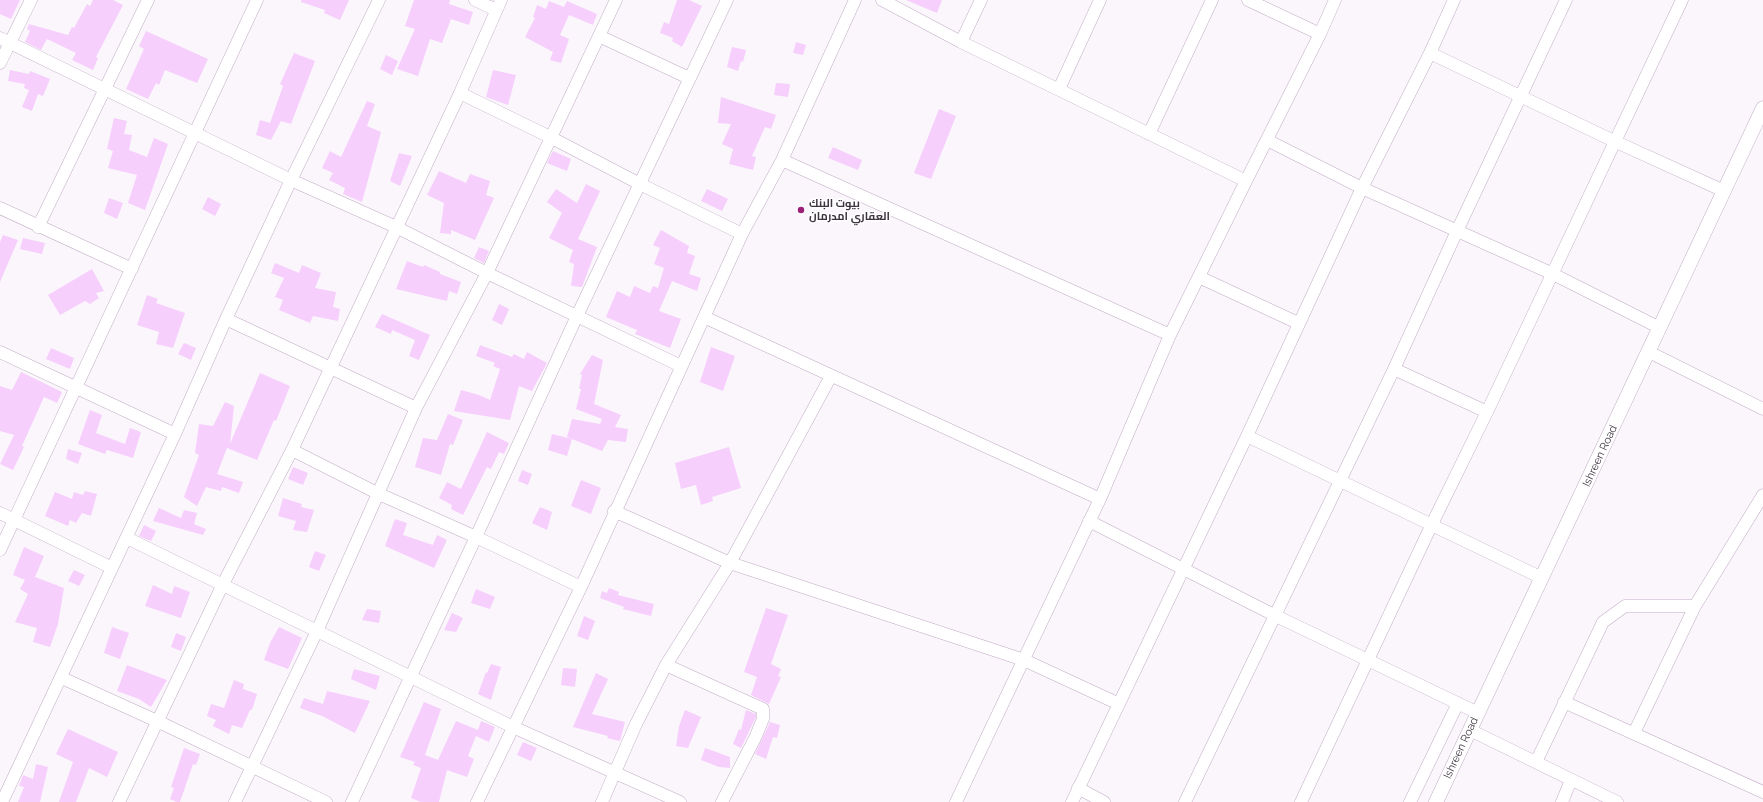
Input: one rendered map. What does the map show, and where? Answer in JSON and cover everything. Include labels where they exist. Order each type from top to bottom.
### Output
[{"type":"street","points":[[0,63],[5,40],[31,0]]},
{"type":"street","points":[[38,227],[148,0]]},
{"type":"street","points":[[0,550],[16,520],[257,0]]},
{"type":"street","points":[[3,795],[62,678],[175,434],[226,319],[291,180],[379,0]]},
{"type":"street","points":[[119,802],[223,584],[292,450],[460,93],[499,5],[474,0]]},
{"type":"street","points":[[235,802],[317,631],[416,408],[487,274],[550,137],[616,0]]},
{"type":"street","points":[[352,802],[577,316],[727,0]]},
{"type":"street","points":[[477,802],[581,587],[614,511],[742,234],[782,160],[855,0]]},
{"type":"street","points":[[882,0],[961,42],[1246,181]]},
{"type":"street","points":[[961,42],[981,0]]},
{"type":"street","points":[[1059,89],[1100,0]]},
{"type":"street","points":[[1149,134],[1212,0]]},
{"type":"street","points":[[1248,0],[1320,34]]},
{"type":"street","points":[[956,802],[1100,499],[1170,336],[1320,34],[1335,0]]},
{"type":"street","points":[[1072,802],[1182,568],[1247,436],[1298,323],[1362,188],[1430,53],[1454,0]]},
{"type":"street","points":[[1185,802],[1339,480],[1394,369],[1457,231],[1566,0]]},
{"type":"street","points":[[1301,802],[1682,0]]},
{"type":"street","points":[[599,36],[689,78]]},
{"type":"street","points":[[5,40],[291,180],[396,227],[487,274],[682,366]]},
{"type":"street","points":[[1430,53],[1614,141],[1724,191]]},
{"type":"street","points":[[460,93],[742,234]]},
{"type":"street","name":"Ishreen Road","points":[[1436,802],[1763,108]]},
{"type":"street","points":[[1267,140],[1362,188],[1553,274],[1660,328]]},
{"type":"street","points":[[782,160],[1170,336]]},
{"type":"street","points":[[0,208],[38,227],[132,269]]},
{"type":"street","points":[[1200,277],[1298,323]]},
{"type":"street","points":[[704,317],[1100,499]]},
{"type":"street","points":[[226,319],[416,408]]},
{"type":"street","points":[[0,352],[175,434]]},
{"type":"street","points":[[1649,352],[1763,409]]},
{"type":"street","points":[[1394,369],[1487,412]]},
{"type":"street","points":[[602,802],[616,773],[636,724],[666,664],[730,563],[831,376]]},
{"type":"street","points":[[1247,436],[1542,578]]},
{"type":"street","points":[[292,450],[379,494],[476,537],[581,587]]},
{"type":"street","points":[[1634,733],[1695,606],[1763,495]]},
{"type":"street","points":[[614,511],[730,563],[1024,660],[1119,704]]},
{"type":"street","points":[[0,513],[112,568]]},
{"type":"street","points":[[1089,521],[1274,615],[1478,713]]},
{"type":"street","points":[[127,538],[514,726],[680,802]]},
{"type":"street","points":[[1536,762],[1603,622],[1625,606],[1695,606]]},
{"type":"street","points":[[666,664],[763,709],[763,718],[722,802]]},
{"type":"street","points":[[62,678],[158,721],[326,802]]},
{"type":"street","points":[[1564,702],[1763,792]]},
{"type":"street","points":[[1410,802],[1458,703]]},
{"type":"street","points":[[1470,730],[1617,802]]},
{"type":"street","points":[[1562,802],[1572,780]]},
{"type":"street","points":[[1078,788],[1104,802]]},
{"type":"building","points":[[0,0],[20,0],[11,19],[0,14]]},
{"type":"building","points":[[93,0],[113,0],[123,5],[96,57],[98,58],[93,70],[72,60],[76,53],[47,39],[41,50],[25,42],[30,31],[27,29],[29,24],[68,35],[72,27],[74,28],[87,4],[90,6]]},
{"type":"building","points":[[301,0],[349,0],[340,20],[324,13],[325,10],[301,2]]},
{"type":"building","points":[[414,0],[450,0],[449,4],[473,12],[469,25],[451,19],[442,43],[430,39],[418,76],[397,69],[415,29],[405,26]]},
{"type":"building","points":[[677,0],[689,0],[702,6],[682,47],[672,41],[673,38],[660,33],[664,22],[669,24]]},
{"type":"building","points":[[906,0],[942,0],[937,13]]},
{"type":"building","points":[[549,1],[564,7],[567,1],[597,14],[593,25],[569,15],[560,35],[569,39],[561,63],[550,60],[553,52],[525,37],[535,18],[533,17],[537,5],[546,9]]},
{"type":"building","points":[[146,31],[208,59],[197,83],[165,70],[159,85],[156,83],[148,99],[126,89],[144,49],[139,46]]},
{"type":"building","points":[[796,42],[806,45],[803,55],[793,53]]},
{"type":"building","points":[[732,47],[746,50],[743,62],[741,61],[738,71],[727,67]]},
{"type":"building","points":[[294,53],[315,61],[291,124],[281,121],[271,140],[256,135],[260,120],[270,123],[283,86],[280,84]]},
{"type":"building","points":[[386,55],[398,61],[392,75],[380,69]]},
{"type":"building","points":[[10,70],[29,74],[30,71],[50,79],[43,96],[38,94],[32,111],[22,107],[29,90],[24,88],[25,84],[8,81]]},
{"type":"building","points":[[493,70],[516,75],[508,105],[486,97]]},
{"type":"building","points":[[776,83],[790,84],[788,97],[774,95]]},
{"type":"building","points":[[721,97],[776,115],[771,129],[765,127],[752,156],[756,157],[753,170],[729,164],[733,149],[722,144],[731,124],[718,123]]},
{"type":"building","points":[[367,101],[375,104],[367,126],[381,132],[362,202],[343,194],[345,188],[329,180],[333,173],[322,168],[330,151],[341,157]]},
{"type":"building","points":[[939,109],[956,116],[931,179],[914,173]]},
{"type":"building","points":[[114,118],[127,121],[124,134],[132,135],[129,150],[147,157],[154,138],[168,144],[145,210],[128,203],[137,175],[108,168],[113,151],[107,149]]},
{"type":"building","points":[[833,147],[862,160],[858,170],[828,158]]},
{"type":"building","points":[[553,151],[571,159],[567,171],[547,163]]},
{"type":"building","points":[[399,153],[412,156],[400,186],[390,181]]},
{"type":"building","points":[[439,171],[466,183],[470,174],[490,181],[486,195],[494,198],[475,240],[451,230],[451,234],[440,233],[444,203],[427,195]]},
{"type":"building","points":[[586,184],[600,191],[578,239],[597,247],[582,287],[571,286],[574,264],[569,262],[573,250],[549,238],[562,213],[547,202],[556,189],[577,203]]},
{"type":"building","points":[[707,189],[728,199],[722,211],[701,201]]},
{"type":"building","points":[[208,197],[221,204],[215,216],[202,209]]},
{"type":"building","points":[[109,198],[123,203],[117,219],[104,213]]},
{"type":"building","points":[[661,230],[689,246],[687,253],[695,256],[689,274],[701,278],[697,291],[672,281],[659,311],[681,319],[670,348],[635,334],[637,330],[606,317],[617,291],[630,297],[634,286],[650,293],[653,286],[658,288],[664,268],[654,264],[660,248],[653,245]]},
{"type":"building","points":[[3,235],[18,240],[0,282],[0,242]]},
{"type":"building","points":[[23,238],[45,243],[42,254],[20,249]]},
{"type":"building","points":[[479,247],[489,251],[484,263],[474,258]]},
{"type":"building","points":[[407,261],[423,267],[424,265],[440,272],[440,274],[461,282],[457,294],[449,291],[447,301],[396,289]]},
{"type":"building","points":[[275,263],[299,273],[302,265],[321,273],[315,288],[336,292],[333,307],[340,309],[338,321],[313,316],[310,323],[279,310],[283,300],[275,297],[284,278],[271,273]]},
{"type":"building","points":[[92,269],[104,291],[96,293],[99,298],[90,304],[85,301],[60,315],[48,295]]},
{"type":"building","points":[[147,295],[158,299],[156,303],[185,313],[173,348],[156,344],[159,332],[137,325]]},
{"type":"building","points":[[499,304],[509,309],[502,325],[492,320]]},
{"type":"building","points":[[382,314],[430,335],[419,360],[409,356],[415,340],[392,330],[391,334],[375,327]]},
{"type":"building","points":[[184,343],[196,348],[191,360],[178,354]]},
{"type":"building","points":[[480,345],[512,357],[514,354],[524,359],[527,352],[547,363],[532,391],[519,386],[510,420],[454,411],[461,390],[490,400],[500,369],[493,366],[495,363],[476,356]]},
{"type":"building","points":[[711,347],[735,356],[723,391],[700,382]]},
{"type":"building","points":[[51,348],[74,358],[70,369],[46,359]]},
{"type":"building","points":[[592,355],[603,360],[594,404],[621,415],[615,427],[628,429],[626,442],[608,440],[602,451],[567,437],[572,419],[600,424],[602,419],[576,409],[581,389],[579,389],[582,375],[580,374]]},
{"type":"building","points":[[21,372],[62,392],[57,403],[44,397],[13,470],[0,464],[14,435],[0,431],[0,386],[12,390]]},
{"type":"building","points":[[260,373],[290,386],[276,421],[274,420],[257,460],[227,448],[217,474],[243,482],[239,493],[222,487],[221,491],[206,487],[197,506],[184,497],[199,455],[195,453],[199,424],[213,426],[225,402],[234,406],[230,444]]},
{"type":"building","points":[[90,410],[102,415],[96,433],[125,444],[130,428],[141,432],[133,458],[107,450],[105,454],[78,444]]},
{"type":"building","points":[[448,414],[463,420],[453,445],[450,444],[441,475],[415,467],[423,438],[437,440]]},
{"type":"building","points":[[487,432],[509,443],[504,454],[499,452],[491,469],[487,467],[463,515],[451,509],[452,505],[439,498],[447,482],[461,489]]},
{"type":"building","points":[[552,434],[572,439],[567,456],[548,450]]},
{"type":"building","points":[[729,447],[741,488],[712,497],[713,501],[701,505],[696,485],[681,489],[675,463]]},
{"type":"building","points":[[68,449],[82,453],[78,464],[66,459]]},
{"type":"building","points":[[293,467],[308,473],[303,485],[288,479]]},
{"type":"building","points":[[522,470],[532,474],[528,485],[518,481]]},
{"type":"building","points":[[581,480],[601,488],[591,514],[571,506]]},
{"type":"building","points":[[85,491],[97,494],[91,516],[82,513],[76,523],[70,520],[68,526],[45,516],[55,492],[72,499],[74,492],[83,495]]},
{"type":"building","points":[[283,498],[302,504],[301,507],[314,510],[307,532],[293,530],[296,521],[278,516]]},
{"type":"building","points":[[540,507],[552,512],[547,530],[532,523]]},
{"type":"building","points":[[159,508],[181,518],[184,510],[197,513],[194,524],[206,529],[203,535],[153,521]]},
{"type":"building","points":[[395,519],[407,523],[403,535],[433,545],[437,535],[447,540],[434,568],[385,546]]},
{"type":"building","points":[[144,525],[156,531],[151,541],[139,536]]},
{"type":"building","points":[[24,547],[44,556],[35,577],[64,588],[58,624],[50,647],[33,642],[37,628],[15,622],[28,594],[20,589],[25,580],[13,575]]},
{"type":"building","points":[[315,551],[326,555],[319,571],[309,567]]},
{"type":"building","points":[[74,570],[85,575],[79,586],[68,581]]},
{"type":"building","points":[[153,585],[172,594],[174,586],[190,592],[181,618],[145,606]]},
{"type":"building","points":[[609,588],[619,592],[618,595],[654,604],[651,616],[623,609],[624,607],[600,598],[602,591],[607,593]]},
{"type":"building","points":[[476,589],[495,597],[490,609],[471,603]]},
{"type":"building","points":[[766,608],[788,615],[771,664],[781,669],[778,676],[781,677],[769,704],[751,695],[757,677],[744,672]]},
{"type":"building","points":[[367,609],[381,611],[379,623],[362,620]]},
{"type":"building","points":[[452,613],[463,618],[456,632],[444,630]]},
{"type":"building","points":[[584,616],[595,621],[588,640],[577,636]]},
{"type":"building","points":[[112,627],[129,633],[120,659],[104,653]]},
{"type":"building","points":[[279,627],[302,638],[288,669],[264,660],[270,643]]},
{"type":"building","points":[[176,633],[186,637],[181,651],[171,647]]},
{"type":"building","points":[[491,664],[501,667],[491,700],[478,694],[486,672],[487,673]]},
{"type":"building","points":[[127,665],[167,680],[151,707],[139,699],[117,691]]},
{"type":"building","points":[[563,668],[577,669],[575,687],[561,685]]},
{"type":"building","points":[[354,669],[380,676],[376,690],[351,679]]},
{"type":"building","points":[[596,673],[608,679],[592,714],[625,722],[620,741],[607,738],[608,736],[573,727]]},
{"type":"building","points":[[234,680],[244,684],[243,689],[257,694],[252,710],[250,710],[242,728],[232,725],[229,734],[213,726],[216,720],[207,716],[211,704],[224,708]]},
{"type":"building","points":[[327,691],[370,701],[355,733],[322,716],[300,708],[304,698],[323,704]]},
{"type":"building","points":[[424,702],[441,709],[425,755],[438,760],[456,721],[478,730],[481,721],[495,727],[489,742],[476,736],[468,756],[474,759],[467,777],[447,770],[439,802],[421,802],[411,798],[421,768],[413,765],[415,762],[400,757]]},
{"type":"building","points":[[685,710],[701,717],[688,748],[676,746],[679,726]]},
{"type":"building","points":[[746,710],[756,714],[756,717],[741,748],[733,744],[739,729],[741,730]]},
{"type":"building","points":[[770,722],[780,725],[777,738],[773,737],[766,759],[755,754]]},
{"type":"building","points":[[68,729],[118,752],[107,777],[89,768],[76,802],[59,802],[73,762],[56,754]]},
{"type":"building","points":[[523,742],[537,748],[531,761],[517,755]]},
{"type":"building","points":[[184,748],[200,754],[196,765],[193,764],[180,802],[177,802],[170,799],[174,788],[171,787]]},
{"type":"building","points":[[705,748],[730,757],[730,768],[719,767],[701,760]]},
{"type":"building","points":[[36,764],[48,767],[40,802],[18,802],[24,787],[19,786],[23,775],[33,779]]},
{"type":"place","name":"بيوت البنك العقاري امدرمان","points":[[801,210]]}]
